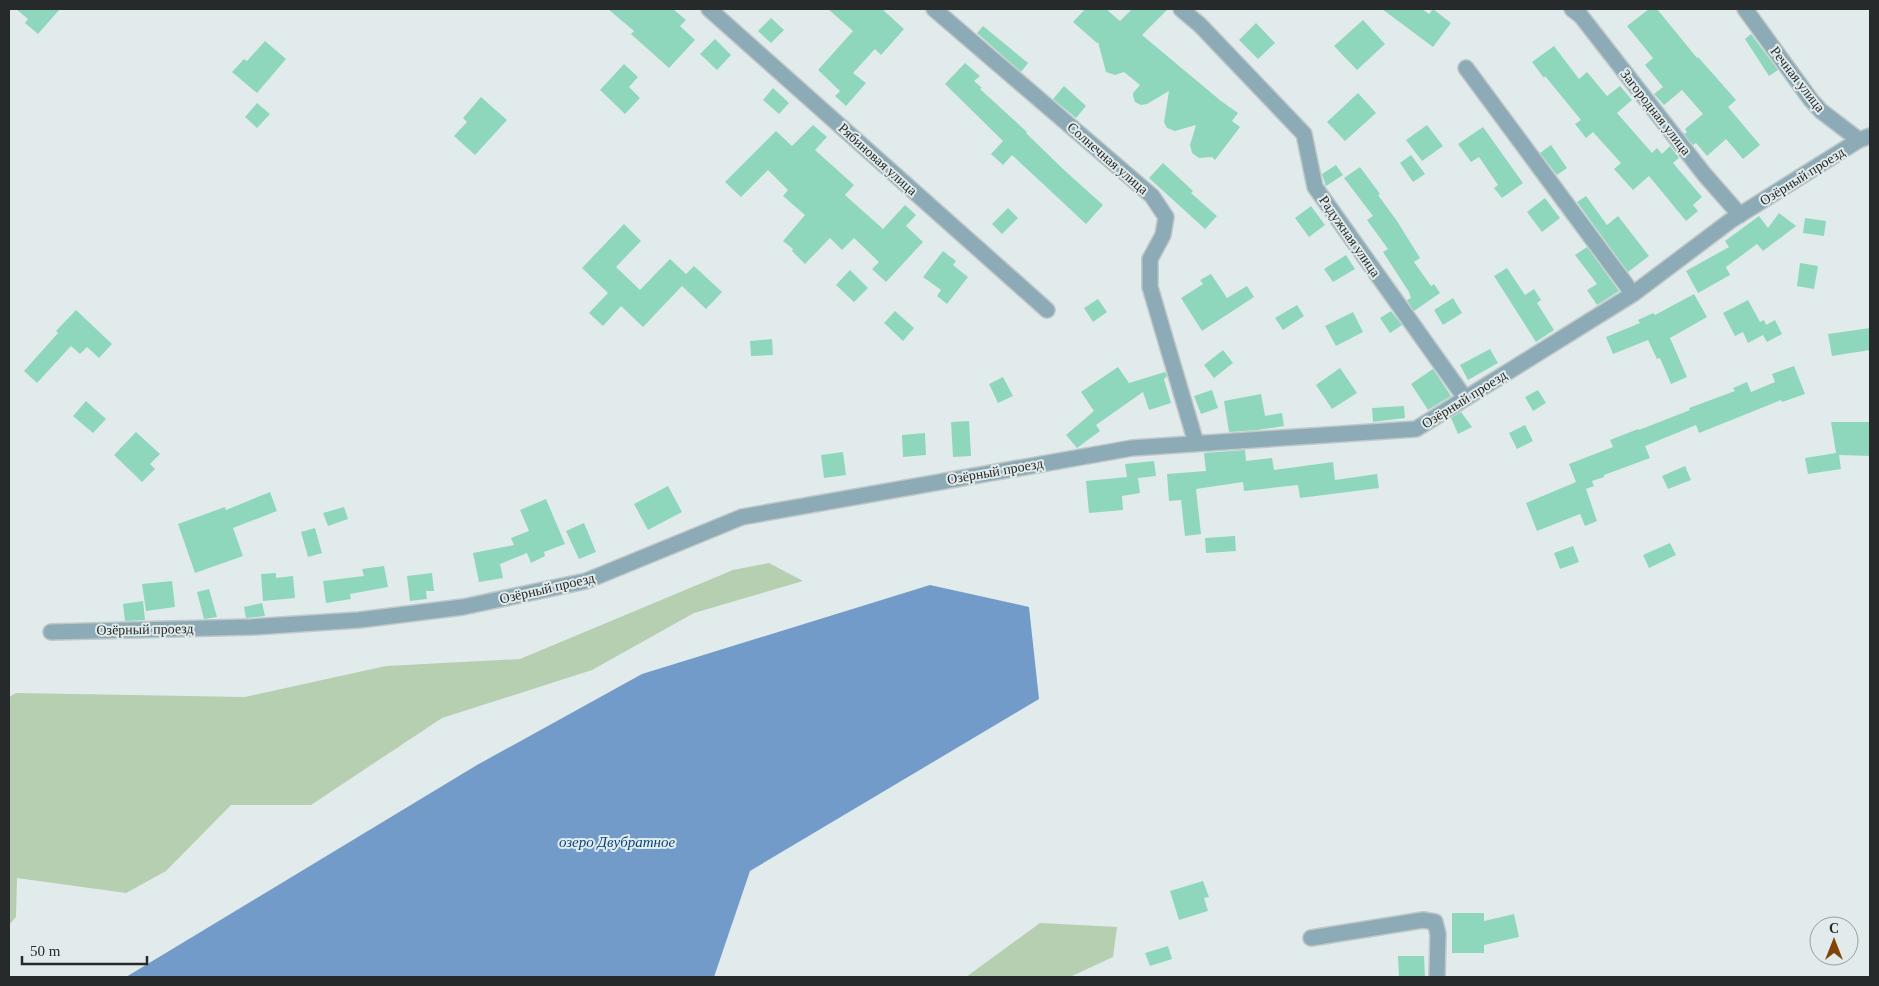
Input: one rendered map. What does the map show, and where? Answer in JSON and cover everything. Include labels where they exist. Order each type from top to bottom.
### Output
[{"type":"street","name":"Рябиновая улица","points":[[709,9],[1048,310]]},
{"type":"street","name":"Солнечная улица","points":[[934,9],[1152,196],[1166,217],[1163,235],[1150,259],[1150,287],[1196,442]]},
{"type":"street","name":"Радужная улица","points":[[1182,9],[1200,25],[1304,134],[1316,186],[1464,398]]},
{"type":"street","name":"Загородная улица","points":[[1572,9],[1581,16],[1704,174],[1740,215]]},
{"type":"street","name":"Речная улица","points":[[1745,9],[1821,111],[1865,138]]},
{"type":"street","points":[[1466,68],[1633,294]]},
{"type":"street","name":"Озёрный проезд","points":[[51,632],[252,627],[358,620],[463,607],[586,581],[742,517],[1132,448],[1196,442],[1416,429],[1633,294],[1740,215],[1865,138]]},
{"type":"street","points":[[1311,938],[1423,920],[1434,922],[1438,934],[1437,977]]},
{"type":"green space","points":[[769,563],[803,581],[694,613],[592,670],[442,718],[311,805],[231,805],[166,871],[126,893],[17,878],[16,917],[9,925],[9,697],[16,693],[245,697],[386,666],[520,659],[733,570]]},
{"type":"green space","points":[[1040,923],[1117,927],[1113,957],[1070,977],[966,977]]},
{"type":"water","name":"озеро Двубратное","points":[[930,585],[1029,607],[1039,699],[750,871],[714,977],[126,977],[477,765],[642,674]]},
{"type":"building","points":[[16,9],[60,9],[38,34],[25,23],[28,19]]},
{"type":"building","points":[[608,9],[673,9],[686,20],[680,26],[695,40],[669,68],[631,34],[634,31]]},
{"type":"building","points":[[828,9],[882,9],[904,29],[881,55],[875,49],[853,73],[866,83],[846,106],[835,96],[840,91],[818,70],[853,31]]},
{"type":"building","points":[[1085,9],[1106,9],[1120,21],[1132,9],[1168,9],[1142,35],[1238,113],[1232,121],[1240,127],[1215,160],[1212,157],[1199,158],[1192,153],[1190,145],[1196,125],[1175,131],[1167,128],[1164,122],[1169,91],[1147,104],[1141,105],[1135,102],[1133,96],[1133,93],[1140,85],[1124,72],[1115,75],[1106,72],[1098,42],[1073,22]]},
{"type":"building","points":[[1382,9],[1422,9],[1429,14],[1433,9],[1451,23],[1433,47]]},
{"type":"building","points":[[1649,9],[1657,9],[1697,58],[1736,100],[1728,107],[1760,145],[1743,159],[1726,139],[1707,156],[1696,143],[1693,145],[1684,134],[1687,132],[1685,129],[1703,114],[1682,90],[1664,105],[1654,94],[1663,87],[1645,65],[1653,58],[1627,26]]},
{"type":"building","points":[[771,18],[784,30],[771,43],[758,31]]},
{"type":"building","points":[[1363,20],[1385,44],[1357,70],[1334,46]]},
{"type":"building","points":[[1256,23],[1275,43],[1258,59],[1239,40]]},
{"type":"building","points":[[983,26],[1028,63],[1021,72],[977,33]]},
{"type":"building","points":[[1751,34],[1778,70],[1769,76],[1745,39]]},
{"type":"building","points":[[715,39],[731,55],[717,70],[700,54]]},
{"type":"building","points":[[265,41],[286,59],[257,93],[232,72],[244,59],[247,61]]},
{"type":"building","points":[[1554,46],[1579,79],[1587,72],[1607,96],[1620,86],[1632,100],[1617,113],[1652,153],[1657,148],[1662,154],[1670,146],[1679,158],[1673,163],[1702,197],[1693,205],[1698,211],[1686,221],[1649,176],[1633,190],[1614,169],[1621,163],[1593,132],[1586,138],[1575,124],[1581,120],[1532,62]]},
{"type":"building","points":[[965,63],[980,76],[974,81],[982,88],[980,89],[1103,205],[1086,224],[1012,155],[1003,165],[991,154],[1003,141],[945,84]]},
{"type":"building","points":[[624,64],[638,77],[629,87],[640,98],[625,114],[600,90]]},
{"type":"building","points":[[1064,86],[1086,106],[1076,118],[1053,99]]},
{"type":"building","points":[[773,88],[789,103],[779,114],[763,100]]},
{"type":"building","points":[[1358,93],[1376,113],[1345,141],[1327,122]]},
{"type":"building","points":[[481,97],[507,120],[475,155],[454,136],[467,122],[463,118]]},
{"type":"building","points":[[257,103],[270,114],[257,128],[245,117]]},
{"type":"building","points":[[813,125],[827,137],[815,150],[854,185],[845,195],[883,229],[905,205],[916,215],[906,226],[923,242],[886,282],[872,269],[879,262],[854,238],[842,250],[830,238],[805,264],[792,251],[793,249],[783,241],[805,215],[783,196],[788,190],[768,170],[741,197],[725,182],[776,131],[792,146]]},
{"type":"building","points":[[1427,125],[1443,146],[1422,161],[1406,140]]},
{"type":"building","points":[[1483,127],[1523,183],[1502,198],[1494,188],[1498,185],[1479,157],[1471,162],[1458,144]]},
{"type":"building","points":[[1551,145],[1567,168],[1557,175],[1540,153]]},
{"type":"building","points":[[1411,155],[1425,174],[1413,182],[1400,163]]},
{"type":"building","points":[[1163,163],[1193,191],[1191,193],[1217,216],[1205,229],[1149,178]]},
{"type":"building","points":[[1336,165],[1343,175],[1326,186],[1322,174]]},
{"type":"building","points":[[1360,167],[1380,194],[1378,195],[1420,258],[1414,262],[1431,286],[1434,284],[1440,293],[1414,311],[1407,300],[1411,298],[1409,292],[1383,252],[1388,249],[1367,220],[1373,216],[1344,178]]},
{"type":"building","points":[[1586,196],[1607,225],[1618,216],[1649,256],[1628,272],[1577,202]]},
{"type":"building","points":[[1545,198],[1560,218],[1542,232],[1527,212]]},
{"type":"building","points":[[1311,206],[1325,225],[1309,237],[1295,218]]},
{"type":"building","points":[[1008,208],[1018,218],[1002,234],[992,224]]},
{"type":"building","points":[[1779,213],[1796,226],[1763,251],[1757,244],[1726,267],[1730,275],[1698,293],[1686,271],[1729,247],[1725,241],[1759,216],[1768,228]]},
{"type":"building","points":[[1805,218],[1826,221],[1824,236],[1803,233]]},
{"type":"building","points":[[624,224],[641,241],[616,267],[640,290],[670,259],[686,274],[694,266],[722,292],[706,309],[682,286],[643,327],[621,306],[603,326],[589,313],[608,293],[582,268]]},
{"type":"building","points":[[1587,247],[1619,291],[1597,305],[1587,290],[1597,284],[1575,255]]},
{"type":"building","points":[[943,251],[956,261],[953,265],[968,277],[947,304],[937,296],[941,290],[923,277]]},
{"type":"building","points":[[1346,255],[1355,269],[1333,282],[1324,269]]},
{"type":"building","points":[[1800,263],[1818,266],[1814,289],[1797,286]]},
{"type":"building","points":[[1507,268],[1525,295],[1534,289],[1541,300],[1537,303],[1554,330],[1536,342],[1494,276]]},
{"type":"building","points":[[850,270],[868,288],[854,302],[836,285]]},
{"type":"building","points":[[1211,274],[1227,298],[1247,286],[1254,297],[1202,331],[1181,298],[1203,284],[1200,280]]},
{"type":"building","points":[[1694,294],[1707,317],[1670,338],[1687,377],[1671,384],[1660,358],[1657,359],[1648,340],[1613,354],[1606,337],[1640,323],[1638,320],[1653,313],[1655,315]]},
{"type":"building","points":[[1453,298],[1462,313],[1443,325],[1434,310]]},
{"type":"building","points":[[1098,299],[1107,312],[1093,322],[1084,308]]},
{"type":"building","points":[[1748,300],[1760,322],[1764,320],[1766,325],[1775,320],[1782,334],[1767,342],[1763,335],[1748,343],[1743,332],[1735,336],[1723,313]]},
{"type":"building","points":[[1297,305],[1304,316],[1283,330],[1275,318]]},
{"type":"building","points":[[76,310],[112,344],[99,358],[87,347],[80,354],[71,346],[37,383],[24,371],[58,333],[56,331]]},
{"type":"building","points":[[895,311],[914,328],[903,341],[884,323]]},
{"type":"building","points":[[1391,311],[1402,325],[1390,333],[1380,318]]},
{"type":"building","points":[[1353,312],[1363,332],[1336,346],[1325,326]]},
{"type":"building","points":[[1870,328],[1870,350],[1832,356],[1828,334]]},
{"type":"building","points":[[772,339],[773,355],[751,356],[750,341]]},
{"type":"building","points":[[1490,349],[1498,363],[1468,380],[1460,365]]},
{"type":"building","points":[[1223,350],[1233,363],[1214,378],[1204,365]]},
{"type":"building","points":[[1794,366],[1805,394],[1782,402],[1781,400],[1699,433],[1696,425],[1645,446],[1650,458],[1604,475],[1604,477],[1592,481],[1594,486],[1586,489],[1597,521],[1585,526],[1580,514],[1537,531],[1526,503],[1576,482],[1569,464],[1613,447],[1610,440],[1735,391],[1733,388],[1747,382],[1751,392],[1775,382],[1772,374]]},
{"type":"building","points":[[1118,367],[1129,383],[1165,372],[1167,376],[1164,379],[1171,403],[1149,410],[1143,392],[1096,425],[1100,431],[1077,448],[1066,435],[1094,411],[1081,392]]},
{"type":"building","points":[[1340,368],[1357,393],[1332,409],[1316,385]]},
{"type":"building","points":[[1433,369],[1451,396],[1428,410],[1411,384]]},
{"type":"building","points":[[1003,377],[1013,396],[998,403],[989,384]]},
{"type":"building","points":[[1212,390],[1218,408],[1201,414],[1194,396]]},
{"type":"building","points":[[1538,390],[1546,403],[1533,411],[1525,397]]},
{"type":"building","points":[[1261,394],[1265,416],[1282,413],[1284,426],[1229,432],[1224,401]]},
{"type":"building","points":[[86,401],[106,419],[93,433],[73,416]]},
{"type":"building","points":[[1404,406],[1405,418],[1373,422],[1372,408]]},
{"type":"building","points":[[1461,412],[1472,427],[1458,434],[1451,418]]},
{"type":"building","points":[[969,421],[971,456],[953,457],[951,422]]},
{"type":"building","points":[[1831,422],[1870,422],[1870,456],[1839,455],[1841,469],[1808,474],[1805,458],[1836,453]]},
{"type":"building","points":[[1525,425],[1533,441],[1517,449],[1509,433]]},
{"type":"building","points":[[136,432],[160,454],[150,464],[155,469],[142,482],[114,455]]},
{"type":"building","points":[[925,433],[926,455],[903,457],[902,435]]},
{"type":"building","points":[[1245,450],[1246,461],[1272,458],[1274,470],[1333,462],[1335,480],[1377,474],[1379,488],[1300,498],[1298,485],[1244,491],[1243,482],[1196,489],[1201,534],[1185,536],[1181,500],[1169,501],[1167,474],[1206,471],[1204,453]]},
{"type":"building","points":[[843,452],[846,475],[824,478],[821,455]]},
{"type":"building","points":[[1154,461],[1156,476],[1138,478],[1140,493],[1122,496],[1123,510],[1089,513],[1086,481],[1127,477],[1125,464]]},
{"type":"building","points":[[1685,466],[1691,480],[1668,489],[1662,476]]},
{"type":"building","points":[[668,486],[682,512],[648,530],[634,504]]},
{"type":"building","points":[[270,492],[277,511],[233,528],[243,556],[195,573],[178,524],[225,507],[226,510]]},
{"type":"building","points":[[546,499],[565,544],[544,552],[545,556],[531,563],[527,553],[500,564],[503,578],[479,582],[473,553],[514,545],[511,538],[529,531],[520,510]]},
{"type":"building","points":[[344,507],[348,519],[328,526],[323,513]]},
{"type":"building","points":[[584,523],[596,552],[579,559],[566,531]]},
{"type":"building","points":[[315,528],[322,553],[308,557],[301,532]]},
{"type":"building","points":[[1235,536],[1236,551],[1206,553],[1205,538]]},
{"type":"building","points":[[1670,543],[1676,555],[1649,568],[1643,555]]},
{"type":"building","points":[[1573,546],[1579,562],[1560,569],[1554,553]]},
{"type":"building","points":[[384,566],[388,587],[350,594],[351,599],[326,603],[323,581],[364,576],[362,569]]},
{"type":"building","points":[[276,573],[276,578],[293,576],[295,598],[263,601],[261,574]]},
{"type":"building","points":[[432,573],[434,591],[426,591],[427,599],[410,601],[407,576]]},
{"type":"building","points":[[172,581],[175,607],[146,611],[142,584]]},
{"type":"building","points":[[209,589],[217,617],[204,619],[197,592]]},
{"type":"building","points":[[143,601],[145,620],[125,621],[123,604]]},
{"type":"building","points":[[262,603],[265,616],[246,618],[244,607]]},
{"type":"building","points":[[1203,881],[1209,897],[1204,898],[1208,911],[1179,920],[1170,891]]},
{"type":"building","points":[[1452,913],[1484,913],[1484,921],[1514,914],[1519,937],[1484,945],[1484,953],[1452,953]]},
{"type":"building","points":[[1168,946],[1172,959],[1150,966],[1145,953]]},
{"type":"building","points":[[1398,956],[1424,956],[1425,977],[1399,977]]}]
